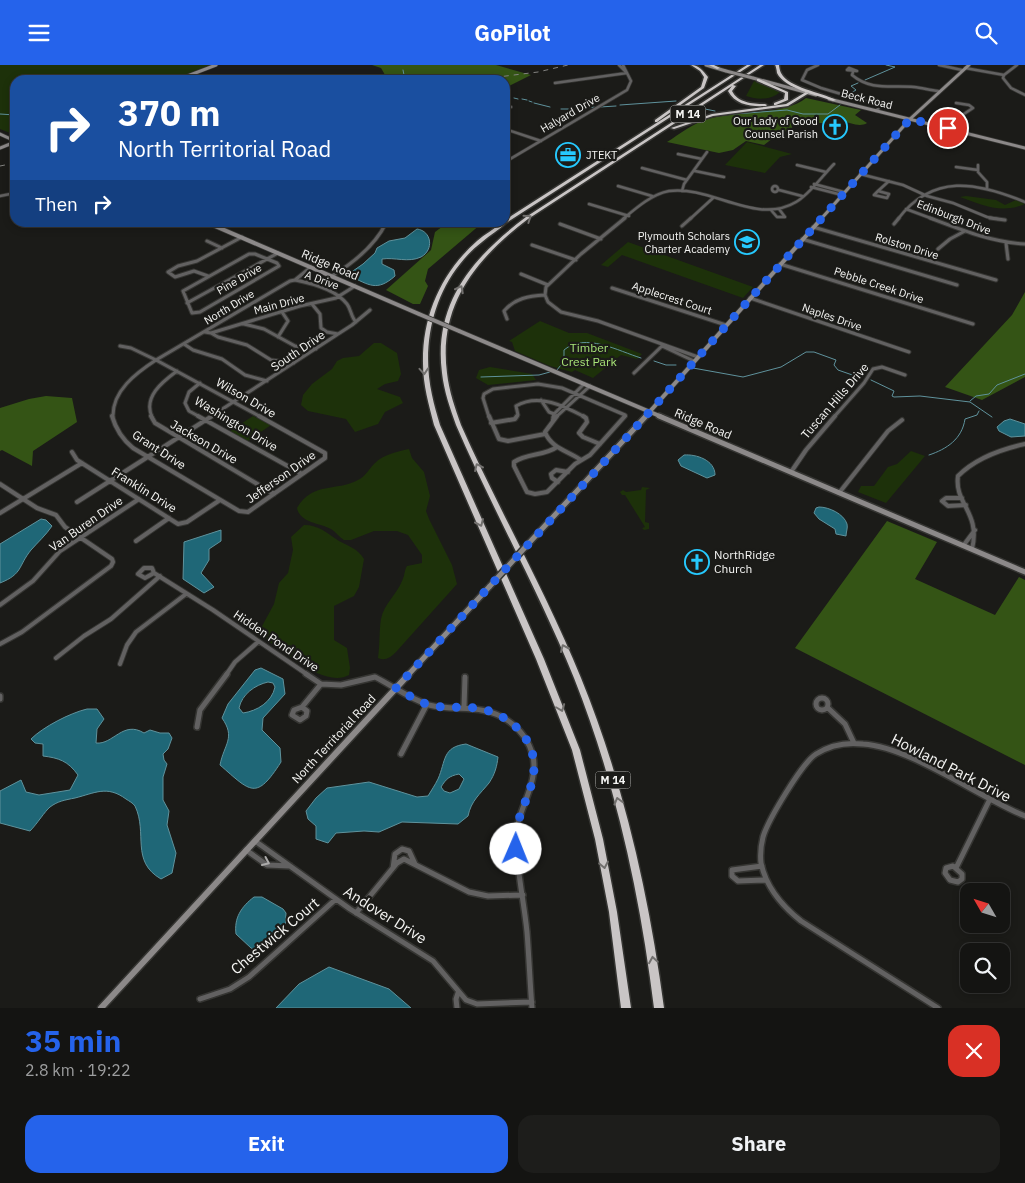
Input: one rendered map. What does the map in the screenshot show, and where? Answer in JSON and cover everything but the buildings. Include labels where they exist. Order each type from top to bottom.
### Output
[{"type":"highway","points":[[608,155],[704,87],[706,82],[704,74],[693,65]]},
{"type":"highway","points":[[711,65],[718,68]]},
{"type":"highway","name":"M 14","points":[[510,218],[747,65]]},
{"type":"highway","name":"M 14","points":[[659,1008],[638,881],[619,801],[592,712],[534,582],[459,425],[447,391],[443,361],[445,334],[450,309],[467,275],[478,261],[510,230],[762,65]]},
{"type":"highway","points":[[777,65],[779,73],[787,81],[834,100]]},
{"type":"highway","points":[[748,74],[730,91],[735,99],[763,105],[776,104],[786,99],[785,91],[755,79]]},
{"type":"highway","points":[[626,154],[669,130],[694,119],[730,112],[781,107],[790,104],[807,93]]},
{"type":"highway","name":"M 14","points":[[498,227],[464,257],[447,281],[438,298],[429,321],[425,340],[424,368],[426,389],[437,425],[540,659],[576,750],[594,821],[613,912],[626,1008]]},
{"type":"main road","points":[[190,75],[216,65]]},
{"type":"main road","name":"Beck Road","points":[[706,65],[876,111],[1025,148]]},
{"type":"main road","name":"North Territorial Road","points":[[101,1008],[490,586],[910,119],[937,92],[969,65]]},
{"type":"main road","name":"Ridge Road","points":[[218,227],[1025,572]]},
{"type":"street","points":[[619,65],[627,73]]},
{"type":"street","points":[[623,65],[627,73]]},
{"type":"street","points":[[818,65],[807,69],[802,80],[821,88],[878,105],[880,107],[876,111]]},
{"type":"street","points":[[938,65],[1004,75],[1017,65]]},
{"type":"street","points":[[853,72],[852,75],[855,79],[878,87],[915,87],[937,92]]},
{"type":"street","points":[[555,83],[582,81],[603,75],[627,73]]},
{"type":"street","name":"Halyard Drive","points":[[510,159],[628,90],[632,83],[627,73]]},
{"type":"street","points":[[1004,75],[1003,78],[1007,85],[1025,95]]},
{"type":"street","points":[[944,127],[965,116],[973,108],[969,105],[956,103]]},
{"type":"street","points":[[943,117],[955,121]]},
{"type":"street","points":[[948,128],[952,123]]},
{"type":"street","points":[[510,131],[541,141]]},
{"type":"street","points":[[682,191],[707,152]]},
{"type":"street","points":[[678,154],[702,159]]},
{"type":"street","points":[[544,295],[548,285],[652,196],[666,192],[682,191],[752,209],[779,209],[793,205],[834,164]]},
{"type":"street","points":[[797,165],[826,172]]},
{"type":"street","points":[[978,165],[978,170],[987,182],[987,189]]},
{"type":"street","points":[[956,167],[978,170]]},
{"type":"street","points":[[642,168],[687,181]]},
{"type":"street","points":[[694,171],[724,177]]},
{"type":"street","points":[[861,173],[908,187],[922,194],[953,203],[987,217],[1005,220]]},
{"type":"street","points":[[878,191],[889,194],[889,196],[886,198],[874,195],[878,191],[889,181]]},
{"type":"street","points":[[813,185],[843,193]]},
{"type":"street","points":[[618,186],[652,196]]},
{"type":"street","points":[[894,224],[922,194],[955,187],[987,189],[1025,202]]},
{"type":"street","points":[[779,190],[802,196]]},
{"type":"street","points":[[1020,200],[1025,197]]},
{"type":"street","points":[[682,226],[714,198]]},
{"type":"street","points":[[589,204],[629,215]]},
{"type":"street","points":[[771,210],[777,217],[785,217],[779,209]]},
{"type":"street","name":"Edinburgh Drive","points":[[906,209],[985,239],[1025,244]]},
{"type":"street","points":[[560,224],[601,239]]},
{"type":"street","points":[[332,276],[353,263],[384,227]]},
{"type":"street","name":"Rolston Drive","points":[[813,227],[996,280]]},
{"type":"street","points":[[938,249],[950,239],[965,231]]},
{"type":"street","points":[[208,276],[194,271],[175,277],[168,272],[178,266],[193,262],[242,237]]},
{"type":"street","points":[[802,239],[956,285]]},
{"type":"street","points":[[207,241],[222,248]]},
{"type":"street","points":[[1006,243],[1008,259]]},
{"type":"street","points":[[532,245],[576,260]]},
{"type":"street","points":[[267,259],[252,254],[208,276],[183,291],[187,303],[278,253]]},
{"type":"street","name":"Pine Drive","points":[[187,303],[194,314],[279,266],[267,259]]},
{"type":"street","name":"Pebble Creek Drive","points":[[780,264],[972,324]]},
{"type":"street","name":"North Drive","points":[[155,360],[295,280],[310,267]]},
{"type":"street","points":[[521,274],[548,285]]},
{"type":"street","name":"A Drive","points":[[295,280],[340,296],[348,305],[350,316],[356,322]]},
{"type":"street","name":"Main Drive","points":[[205,332],[211,333],[340,296],[355,286]]},
{"type":"street","name":"Applecrest Court","points":[[612,287],[726,325]]},
{"type":"street","points":[[507,319],[504,311],[513,301],[528,296],[544,295]]},
{"type":"street","points":[[544,295],[549,304],[561,312],[598,321],[696,359]]},
{"type":"street","name":"Naples Drive","points":[[750,298],[909,352]]},
{"type":"street","points":[[312,304],[320,314],[321,329],[338,334]]},
{"type":"street","name":"South Drive","points":[[77,502],[295,363],[356,322],[370,310]]},
{"type":"street","points":[[278,337],[288,321],[282,312]]},
{"type":"street","points":[[242,323],[264,329],[296,346],[316,349]]},
{"type":"street","points":[[211,333],[218,337],[247,345],[271,360],[295,363]]},
{"type":"street","points":[[184,344],[193,350],[222,359],[245,375],[267,381]]},
{"type":"street","points":[[120,346],[129,347],[155,360]]},
{"type":"street","points":[[634,373],[662,346]]},
{"type":"street","name":"Wilson Drive","points":[[155,360],[200,383],[326,455]]},
{"type":"street","name":"Grant Drive","points":[[155,360],[126,383],[118,395],[113,409],[114,423],[119,435],[148,457],[245,513]]},
{"type":"street","name":"Tuscan Hills Drive","points":[[791,472],[806,450],[864,383],[873,369],[882,367],[905,375]]},
{"type":"street","name":"Jackson Drive","points":[[177,371],[156,388],[150,397],[150,415],[155,423],[274,494]]},
{"type":"street","name":"Washington Drive","points":[[200,383],[188,393],[185,403],[190,411],[302,474]]},
{"type":"street","points":[[545,434],[503,441],[498,438],[483,398],[485,393],[491,390],[535,383],[577,393],[625,415],[590,455],[581,460],[547,492],[530,493],[513,464],[518,459],[550,452],[557,447]]},
{"type":"street","points":[[553,420],[554,414],[587,385]]},
{"type":"street","points":[[577,393],[565,409],[553,420],[546,429],[545,434],[550,443],[572,453],[581,460]]},
{"type":"street","points":[[491,423],[515,419],[518,415],[515,407],[520,402],[541,400],[586,418],[587,422],[579,433],[581,436],[600,444]]},
{"type":"street","points":[[541,400],[549,412],[554,414]]},
{"type":"street","points":[[839,493],[888,431],[902,420]]},
{"type":"street","points":[[972,549],[977,536],[974,519],[956,483],[962,471],[1013,446],[1025,444]]},
{"type":"street","points":[[0,513],[82,463],[72,451]]},
{"type":"street","name":"Jefferson Drive","points":[[245,513],[325,458],[326,455]]},
{"type":"street","name":"Franklin Drive","points":[[82,463],[178,524],[185,523],[220,499]]},
{"type":"street","points":[[558,482],[552,479],[551,474],[556,471],[568,472]]},
{"type":"street","points":[[0,484],[37,508],[56,515],[65,527],[112,559],[113,564],[22,632],[0,644]]},
{"type":"street","points":[[962,498],[946,498],[942,501],[948,506],[966,505]]},
{"type":"street","name":"Van Buren Drive","points":[[0,605],[33,581],[60,551],[139,499]]},
{"type":"street","points":[[136,541],[169,518]]},
{"type":"street","points":[[963,545],[975,530]]},
{"type":"street","name":"Hidden Pond Drive","points":[[154,573],[321,684],[341,685],[376,677],[427,705]]},
{"type":"street","points":[[56,658],[84,636],[111,619],[160,576]]},
{"type":"street","points":[[120,664],[127,645],[136,632],[186,594]]},
{"type":"street","points":[[197,727],[200,710],[235,662],[258,642]]},
{"type":"street","points":[[464,707],[465,677]]},
{"type":"street","points":[[302,707],[321,684]]},
{"type":"street","points":[[401,754],[427,705],[464,707],[486,710],[507,719],[522,734],[531,751],[534,764],[533,776],[518,818],[516,832],[532,1005],[480,1006],[458,993],[457,1008]]},
{"type":"street","points":[[828,708],[844,724],[854,743]]},
{"type":"street","name":"Howland Park Drive","points":[[938,1008],[795,917],[780,902],[766,880],[762,866],[761,848],[766,829],[807,763],[815,754],[826,748],[854,743],[874,745],[895,751],[989,801],[1025,816]]},
{"type":"street","points":[[956,868],[989,801]]},
{"type":"street","name":"Andover Drive","points":[[254,841],[356,913],[433,961],[445,973],[458,993]]},
{"type":"street","points":[[393,868],[394,856],[397,851],[402,849],[409,851],[415,864]]},
{"type":"street","points":[[246,850],[266,865],[290,866]]},
{"type":"street","points":[[356,913],[393,868],[404,859],[447,883],[474,894],[493,897],[523,895]]},
{"type":"street","points":[[762,866],[736,868],[732,870],[732,876],[738,881],[766,880]]},
{"type":"street","name":"Chestwick Court","points":[[200,999],[230,989],[249,977],[336,899]]},
{"type":"green space","points":[[0,65],[210,65],[185,75],[10,75],[10,133],[0,129]]},
{"type":"green space","points":[[372,65],[496,65],[531,75],[510,86],[510,75],[385,75],[381,68]]},
{"type":"green space","points":[[754,81],[780,92],[773,97],[764,99],[746,96]]},
{"type":"green space","points":[[806,98],[861,110],[855,115],[867,123],[861,125],[836,120],[822,123],[799,121],[791,124],[793,130],[781,132],[764,145],[746,141],[733,150],[719,153],[667,142],[692,126],[708,119],[785,108],[797,104]]},
{"type":"green space","points":[[747,142],[792,154],[780,157],[765,173],[725,165]]},
{"type":"green space","points":[[960,197],[996,200],[1005,205],[1016,200],[1025,204],[1008,208],[992,207]]},
{"type":"green space","points":[[442,227],[477,227],[428,269],[425,281],[428,286],[420,304],[413,304],[386,290],[431,250],[435,232]]},
{"type":"green space","points":[[628,242],[753,287],[743,298],[622,255],[608,267],[601,265]]},
{"type":"green space","points":[[1025,292],[1025,377],[982,400],[945,387],[1012,315]]},
{"type":"green space","name":"Timber Crest Park","points":[[540,321],[569,333],[587,333],[642,354],[637,359],[621,355],[593,378],[575,370],[572,372],[550,366],[515,351],[512,342],[509,341]]},
{"type":"green space","points":[[374,343],[381,343],[397,353],[401,374],[398,381],[385,384],[377,389],[400,397],[403,403],[385,412],[378,424],[355,432],[346,419],[308,411],[301,405],[303,395],[312,384],[332,369],[337,361],[343,358],[359,356]]},
{"type":"green space","points":[[490,367],[532,374],[536,380],[488,385],[476,378],[479,370]]},
{"type":"green space","points":[[46,396],[72,398],[77,422],[33,451],[32,466],[2,450],[0,451],[0,408]]},
{"type":"green space","points":[[253,416],[271,425],[248,441],[230,431]]},
{"type":"green space","points":[[409,449],[412,458],[424,472],[430,496],[426,511],[452,565],[457,584],[396,652],[390,657],[383,659],[378,658],[380,624],[383,614],[400,586],[407,566],[422,563],[422,555],[408,535],[397,531],[374,531],[351,540],[344,540],[331,529],[306,520],[297,508],[310,494],[325,488],[350,484],[363,477],[382,458]]},
{"type":"green space","points":[[911,451],[925,456],[886,503],[858,492],[861,486],[874,486],[888,467],[897,464]]},
{"type":"green space","points":[[642,487],[650,488],[646,490],[645,522],[649,523],[649,529],[644,530],[642,528],[645,527],[625,495],[622,495],[620,492],[623,490],[626,492],[641,490]]},
{"type":"green space","points":[[887,521],[937,542],[915,579],[995,615],[1019,577],[1025,580],[1025,765],[795,648]]},
{"type":"green space","points":[[304,525],[314,526],[323,530],[356,550],[364,559],[359,587],[354,596],[334,606],[334,640],[347,648],[350,668],[349,675],[339,678],[328,677],[315,672],[260,635],[261,628],[274,604],[279,583],[288,573],[293,550],[291,537]]},
{"type":"water","points":[[417,229],[426,233],[430,241],[428,250],[416,259],[382,259],[382,264],[394,270],[395,276],[389,281],[373,285],[350,276],[350,273],[375,253],[377,248],[389,241],[405,238]]},
{"type":"water","points":[[1010,419],[1025,424],[1025,436],[1011,437],[999,431],[997,427]]},
{"type":"water","points":[[684,455],[704,459],[712,465],[715,475],[707,478],[681,466],[678,460]]},
{"type":"water","points":[[816,508],[831,510],[843,517],[847,524],[846,536],[836,534],[835,529],[819,519],[814,513]]},
{"type":"water","points":[[41,519],[46,520],[52,526],[31,550],[16,573],[0,583],[0,544]]},
{"type":"water","points":[[221,530],[221,541],[209,549],[209,560],[201,573],[214,587],[204,593],[183,579],[184,542]]},
{"type":"water","points":[[261,668],[283,679],[285,694],[263,718],[262,730],[280,748],[281,762],[265,783],[253,788],[246,786],[220,765],[229,736],[222,718],[228,704],[255,670]],"holes":[[[268,682],[273,683],[275,687],[271,697],[258,708],[243,713],[239,708],[246,694],[258,685]]]},
{"type":"water","points":[[87,709],[97,709],[104,719],[97,729],[96,743],[102,743],[130,729],[144,733],[150,730],[169,733],[172,738],[168,749],[163,754],[167,764],[163,777],[163,800],[169,811],[167,825],[176,853],[172,873],[161,879],[146,864],[141,846],[139,816],[135,806],[113,792],[95,792],[56,803],[48,809],[30,831],[0,823],[0,791],[21,780],[26,792],[39,795],[70,790],[78,775],[71,766],[63,761],[43,756],[43,744],[35,743],[31,739],[57,721]]},
{"type":"water","points":[[466,744],[498,757],[491,780],[479,794],[468,816],[458,824],[402,822],[379,832],[336,833],[328,843],[316,839],[316,826],[308,819],[306,811],[327,788],[369,782],[417,797],[428,796],[438,779],[446,756],[453,748]],"holes":[[[459,774],[464,779],[459,789],[450,793],[444,791],[441,787],[450,777]]]},
{"type":"water","points":[[254,897],[262,897],[283,909],[286,913],[285,929],[279,940],[259,951],[251,948],[236,934],[236,923],[239,913]]},
{"type":"water","points":[[329,967],[389,989],[411,1008],[276,1008],[299,984]]},
{"type":"waterway","points":[[865,80],[895,67],[886,65]]},
{"type":"waterway","points":[[403,70],[404,75]]},
{"type":"waterway","points":[[849,94],[856,90],[851,86],[858,83]]},
{"type":"waterway","points":[[514,98],[518,99]]},
{"type":"waterway","points":[[522,99],[527,100]]},
{"type":"waterway","points":[[620,105],[676,101]]},
{"type":"waterway","points":[[534,103],[550,107]]},
{"type":"waterway","points":[[721,115],[787,110],[803,114],[828,114],[840,105]]},
{"type":"waterway","points":[[600,107],[616,106]]},
{"type":"waterway","points":[[588,108],[594,107]]},
{"type":"waterway","points":[[577,108],[583,108]]},
{"type":"waterway","points":[[561,109],[572,109]]},
{"type":"waterway","points":[[705,109],[715,111]]},
{"type":"waterway","points":[[0,114],[10,115]]},
{"type":"waterway","points":[[557,370],[564,361],[564,350],[572,345],[582,343],[602,345],[641,358]]},
{"type":"waterway","points":[[693,368],[743,377],[781,367],[806,352],[814,352],[836,360],[834,365],[838,370],[861,378]]},
{"type":"waterway","points":[[654,361],[666,365],[676,365]]},
{"type":"waterway","points":[[481,377],[539,375],[550,372]]},
{"type":"waterway","points":[[970,401],[976,396],[989,394],[997,385],[1025,374]]},
{"type":"waterway","points":[[871,380],[894,391],[892,396],[894,397],[920,396],[970,402],[992,417]]},
{"type":"waterway","points":[[929,455],[942,450],[953,442],[961,432],[965,419],[977,415],[979,411]]},
{"type":"railway","points":[[510,76],[538,72],[568,65]]},
{"type":"railway","points":[[0,166],[10,164]]},
{"type":"place","name":"Our Lady of Good Counsel Parish","points":[[835,127]]},
{"type":"place","name":"JTEKT","points":[[568,155]]},
{"type":"place","name":"Plymouth Scholars Charter Academy","points":[[747,242]]},
{"type":"place","name":"NorthRidge Church","points":[[697,562]]},
{"type":"route","points":[[516,849],[516,826],[532,783],[534,771],[533,757],[528,742],[519,729],[496,713],[475,708],[427,705],[396,688],[628,436],[910,119],[948,128]]}]
